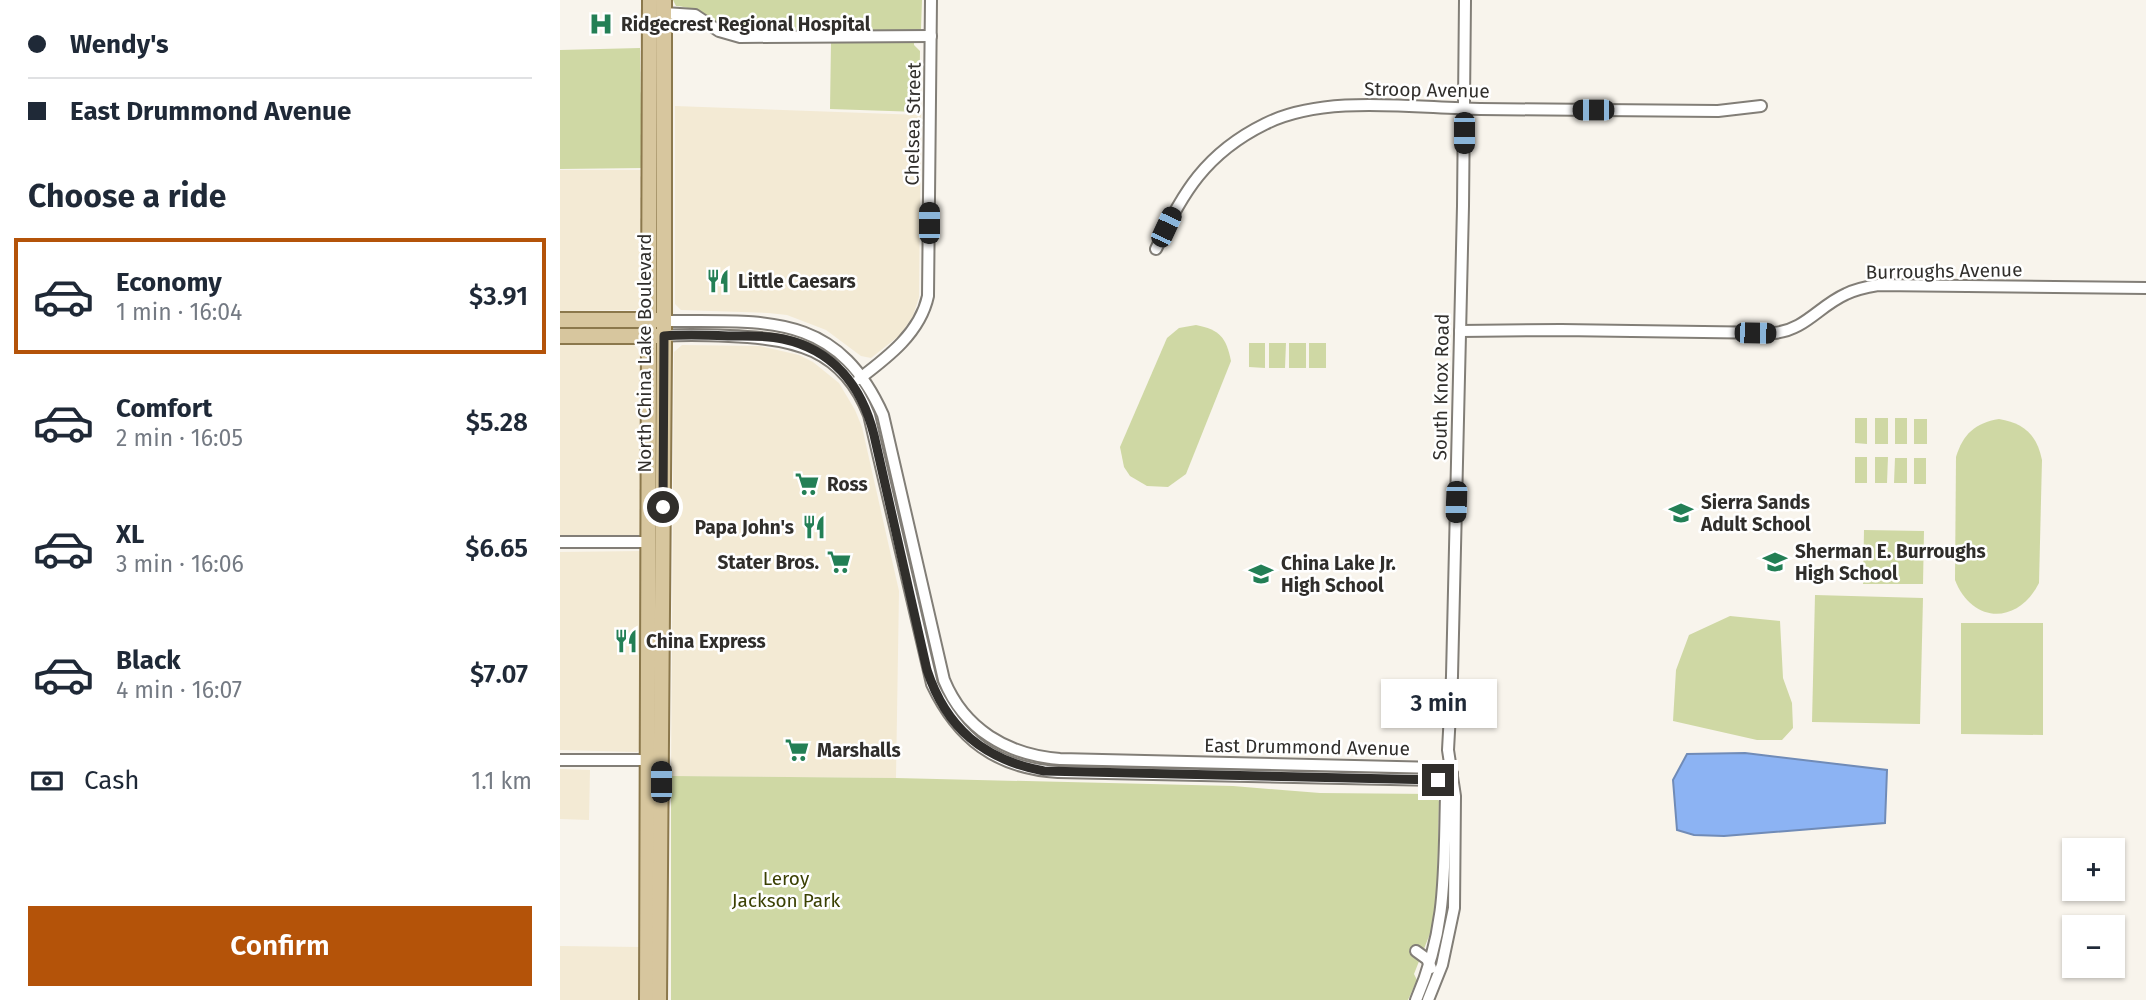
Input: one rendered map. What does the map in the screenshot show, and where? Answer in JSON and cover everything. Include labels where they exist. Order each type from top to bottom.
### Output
[{"type":"main road","name":"North China Lake Boulevard","points":[[647,1000],[654,760],[659,10],[650,0]]},
{"type":"main road","name":"North China Lake Boulevard","points":[[657,320],[665,73],[659,65],[659,10]]},
{"type":"main road","points":[[560,320],[657,320]]},
{"type":"main road","points":[[560,336],[657,336]]},
{"type":"main road","name":"North China Lake Boulevard","points":[[657,336],[649,542],[659,1000]]},
{"type":"main road","points":[[647,958],[654,963],[653,1000]]},
{"type":"street","name":"Chelsea Street","points":[[852,384],[912,333],[926,308],[931,0]]},
{"type":"street","name":"South Knox Road","points":[[1428,1000],[1442,965],[1454,908],[1455,796],[1448,750],[1452,686],[1465,0]]},
{"type":"street","points":[[659,10],[695,15],[719,31],[740,37],[931,36]]},
{"type":"street","name":"Stroop Avenue","points":[[1156,249],[1190,185],[1221,153],[1264,125],[1310,110],[1337,107],[1718,111],[1761,106]]},
{"type":"street","name":"Burroughs Avenue","points":[[1460,331],[1494,329],[1774,334],[1794,330],[1843,295],[1878,285],[2146,288]]},
{"type":"street","name":"East Drummond Avenue","points":[[657,320],[762,322],[788,326],[814,335],[831,346],[863,376],[883,415],[944,680],[964,714],[987,736],[1015,751],[1047,758],[1439,768],[1452,774]]},
{"type":"street","name":"East Drummond Avenue","points":[[657,336],[758,337],[786,340],[818,353],[844,374],[864,401],[869,415],[932,684],[953,721],[993,755],[1027,768],[1058,772],[1438,780],[1452,774]]},
{"type":"street","points":[[560,542],[649,542]]},
{"type":"street","points":[[560,760],[654,760]]},
{"type":"street","points":[[1419,1000],[1443,908],[1446,796],[1452,774]]},
{"type":"street","points":[[1416,951],[1430,965]]},
{"type":"shaded area","points":[[675,106],[921,115],[919,297],[913,316],[900,335],[871,358],[861,356],[826,330],[787,315],[681,310],[675,304]]},
{"type":"shaded area","points":[[560,170],[643,170],[643,304],[637,310],[560,311]]},
{"type":"shaded area","points":[[560,345],[634,345],[642,354],[644,532],[640,537],[560,537]]},
{"type":"shaded area","points":[[682,345],[760,346],[799,355],[813,362],[839,383],[855,410],[862,427],[899,591],[896,778],[671,776],[674,352]]},
{"type":"shaded area","points":[[642,551],[641,748],[637,752],[560,750],[560,552]]},
{"type":"shaded area","points":[[560,769],[590,770],[589,820],[560,819]]},
{"type":"shaded area","points":[[560,946],[640,947],[640,1000],[560,1000]]},
{"type":"green space","points":[[673,0],[922,0],[921,29],[915,33],[739,31],[702,13],[676,6]]},
{"type":"green space","points":[[840,37],[914,40],[914,45],[920,51],[919,112],[830,109],[831,43]]},
{"type":"green space","points":[[640,48],[642,168],[560,169],[560,50]]},
{"type":"green space","points":[[1196,325],[1211,329],[1221,336],[1231,361],[1186,474],[1168,487],[1147,486],[1130,476],[1124,467],[1120,447],[1167,338],[1179,328]]},
{"type":"green space","points":[[1249,343],[1265,343],[1265,368],[1249,367]]},
{"type":"green space","points":[[1269,343],[1286,343],[1285,368],[1269,368]]},
{"type":"green space","points":[[1289,343],[1306,343],[1306,368],[1289,368]]},
{"type":"green space","points":[[1309,343],[1326,343],[1326,368],[1309,368]]},
{"type":"green space","points":[[1855,418],[1867,418],[1867,444],[1855,443]]},
{"type":"green space","points":[[1875,418],[1888,418],[1888,444],[1875,444]]},
{"type":"green space","points":[[1895,418],[1907,418],[1907,444],[1895,444]]},
{"type":"green space","points":[[1914,419],[1927,419],[1927,444],[1914,444]]},
{"type":"green space","points":[[1999,419],[2016,424],[2028,432],[2037,444],[2042,460],[2039,583],[2030,597],[2019,606],[1996,614],[1972,605],[1955,580],[1956,457],[1962,442],[1971,431],[1983,423]]},
{"type":"green space","points":[[1855,457],[1867,457],[1867,483],[1855,483]]},
{"type":"green space","points":[[1875,457],[1888,457],[1887,483],[1875,483]]},
{"type":"green space","points":[[1895,458],[1907,458],[1907,483],[1894,483]]},
{"type":"green space","points":[[1914,458],[1926,458],[1926,484],[1914,484]]},
{"type":"green space","points":[[1864,530],[1924,531],[1923,584],[1863,584]]},
{"type":"green space","points":[[1815,595],[1923,598],[1920,724],[1812,722]]},
{"type":"green space","points":[[1730,616],[1780,621],[1783,678],[1792,703],[1793,728],[1782,740],[1757,740],[1673,721],[1676,670],[1689,635]]},
{"type":"green space","points":[[1961,623],[2043,623],[2043,735],[1961,734]]},
{"type":"green space","name":"Leroy Jackson Park","points":[[671,776],[896,778],[1233,786],[1320,793],[1433,794],[1439,801],[1437,892],[1433,926],[1414,974],[1417,980],[1408,1000],[671,1000]]},
{"type":"water","points":[[1745,753],[1887,770],[1885,823],[1724,836],[1694,835],[1677,830],[1673,780],[1687,754]]},
{"type":"place","name":"Ridgecrest Regional Hospital","points":[[601,24]]},
{"type":"place","name":"Little Caesars","points":[[718,281]]},
{"type":"place","name":"Ross","points":[[807,484]]},
{"type":"place","name":"Sierra Sands Adult School","points":[[1681,513]]},
{"type":"place","name":"Papa John's","points":[[814,527]]},
{"type":"place","name":"Stater Bros.","points":[[839,562]]},
{"type":"place","name":"Sherman E. Burroughs High School","points":[[1775,562]]},
{"type":"place","name":"China Lake Jr. High School","points":[[1261,574]]},
{"type":"place","name":"China Express","points":[[626,641]]},
{"type":"place","name":"Marshalls","points":[[797,750]]},
{"type":"route","points":[[663,507],[664,336],[758,337],[780,339],[809,348],[844,374],[864,401],[932,684],[942,706],[953,721],[993,755],[1027,768],[1058,772],[1438,780]]}]
